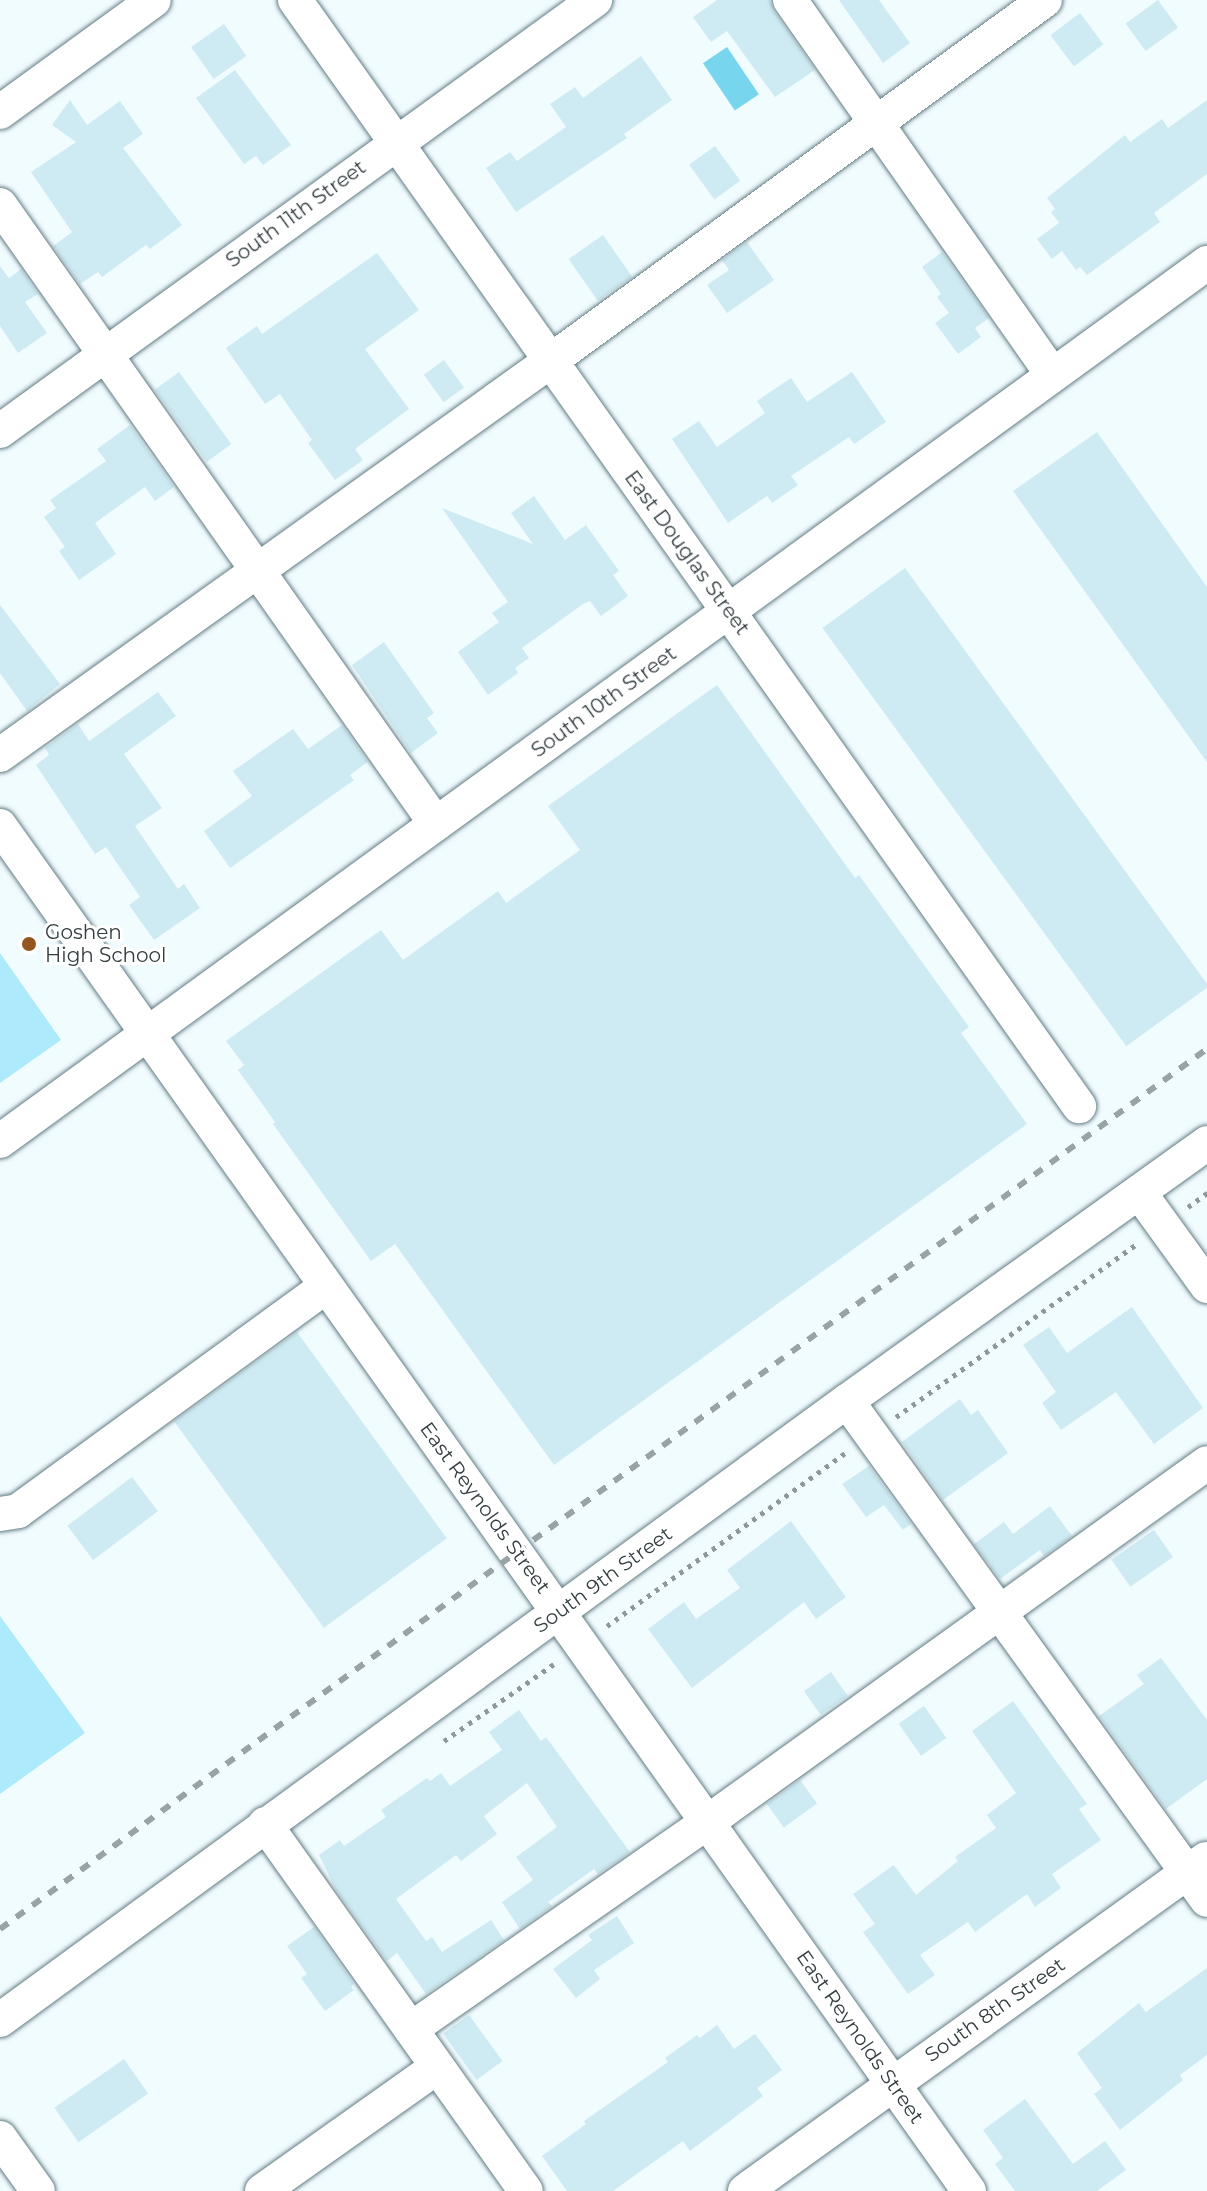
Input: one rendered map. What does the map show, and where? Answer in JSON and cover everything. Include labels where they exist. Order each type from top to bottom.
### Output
[{"type":"street","points":[[0,112],[154,0]]},
{"type":"street","name":"East Douglas Street","points":[[295,0],[1079,1106]]},
{"type":"street","name":"South 11th Street","points":[[0,431],[595,0]]},
{"type":"street","points":[[790,0],[1053,375]]},
{"type":"street","points":[[0,755],[549,362],[1045,0]]},
{"type":"street","points":[[0,205],[436,824]]},
{"type":"street","name":"South 10th Street","points":[[0,1141],[1207,263]]},
{"type":"street","name":"East Reynolds Street","points":[[0,826],[969,2191]]},
{"type":"street","name":"South 9th Street","points":[[0,2020],[847,1401],[1207,1143]]},
{"type":"street","points":[[1139,1192],[1207,1286]]},
{"type":"street","points":[[0,1514],[18,1511],[326,1286]]},
{"type":"street","points":[[847,1401],[998,1612],[1201,1877]]},
{"type":"street","points":[[411,2029],[709,1821],[1207,1463]]},
{"type":"street","points":[[265,1824],[526,2191]]},
{"type":"street","name":"South 8th Street","points":[[745,2191],[892,2084],[1201,1877]]},
{"type":"street","points":[[262,2191],[437,2067]]},
{"type":"street","points":[[0,2138],[38,2191]]},
{"type":"shaded area","points":[[727,47],[759,94],[735,110],[703,63]]},
{"type":"shaded area","points":[[0,953],[61,1040],[0,1083]]},
{"type":"shaded area","points":[[0,1616],[85,1733],[0,1794]]},
{"type":"building","points":[[717,0],[770,0],[774,11],[815,70],[775,97],[727,31],[711,42],[693,17]]},
{"type":"building","points":[[839,0],[879,0],[910,43],[883,63]]},
{"type":"building","points":[[1158,0],[1178,28],[1146,51],[1126,24]]},
{"type":"building","points":[[1080,13],[1103,44],[1074,66],[1050,35]]},
{"type":"building","points":[[224,24],[246,56],[214,79],[191,47]]},
{"type":"building","points":[[641,56],[672,100],[624,134],[627,138],[516,212],[486,168],[510,152],[517,161],[566,127],[550,104],[575,87],[583,98]]},
{"type":"building","points":[[235,70],[291,145],[263,165],[256,156],[244,164],[196,98]]},
{"type":"building","points":[[70,100],[87,125],[120,101],[143,134],[123,148],[182,225],[150,249],[146,245],[102,277],[98,272],[80,284],[53,246],[72,232],[31,172],[76,142],[52,125]]},
{"type":"building","points":[[1207,100],[1207,174],[1154,213],[1160,222],[1087,275],[1080,267],[1076,270],[1062,251],[1052,259],[1037,239],[1059,223],[1051,212],[1055,209],[1047,198],[1125,135],[1130,142],[1162,119],[1168,128]]},
{"type":"building","points":[[715,146],[740,181],[714,200],[689,165]]},
{"type":"building","points":[[603,235],[632,277],[598,301],[569,259]]},
{"type":"building","points":[[747,242],[774,280],[727,313],[707,285],[729,270],[722,260]]},
{"type":"building","points":[[942,252],[989,318],[975,328],[981,337],[958,354],[935,323],[949,313],[937,297],[941,294],[922,267]]},
{"type":"building","points":[[377,253],[419,310],[365,349],[409,409],[355,449],[363,460],[335,480],[308,443],[312,440],[280,394],[265,404],[226,348],[257,326],[262,334]]},
{"type":"building","points":[[0,266],[9,278],[21,269],[38,294],[25,302],[47,333],[18,353],[0,326]]},
{"type":"building","points":[[444,360],[464,388],[444,402],[424,375]]},
{"type":"building","points":[[179,372],[231,444],[207,462],[155,390]]},
{"type":"building","points":[[852,372],[886,422],[854,444],[849,437],[791,476],[798,485],[772,503],[767,496],[728,523],[672,439],[699,421],[717,447],[765,413],[757,401],[791,378],[807,402]]},
{"type":"building","points":[[130,425],[174,487],[155,501],[145,487],[95,523],[116,554],[79,580],[59,551],[65,547],[44,517],[56,508],[50,500],[106,461],[97,449]]},
{"type":"building","points":[[1097,432],[1207,587],[1207,762],[1013,491]]},
{"type":"building","points":[[534,496],[565,540],[586,525],[619,571],[613,575],[628,596],[601,616],[590,601],[583,604],[522,648],[529,658],[515,668],[518,673],[488,695],[458,652],[499,622],[492,613],[508,602],[442,508],[533,544],[511,513]]},
{"type":"building","points":[[905,568],[1207,984],[1207,988],[1126,1046],[822,628]]},
{"type":"building","points":[[0,605],[60,684],[27,711],[0,673]]},
{"type":"building","points":[[384,642],[434,713],[427,718],[438,733],[411,753],[352,665]]},
{"type":"building","points":[[717,685],[855,878],[859,875],[969,1027],[961,1033],[1027,1124],[554,1465],[395,1244],[371,1261],[273,1124],[275,1122],[238,1070],[244,1065],[226,1041],[381,930],[403,960],[498,891],[506,903],[580,850],[548,806]]},
{"type":"building","points":[[158,692],[176,716],[124,754],[162,808],[135,826],[178,889],[184,884],[200,908],[154,940],[129,905],[140,897],[106,847],[95,854],[36,765],[49,755],[45,748],[78,724],[89,741]]},
{"type":"building","points":[[342,725],[368,762],[350,775],[354,780],[230,868],[204,831],[252,796],[233,771],[293,729],[308,749]]},
{"type":"building","points":[[1132,1307],[1203,1408],[1154,1444],[1116,1392],[1061,1430],[1042,1403],[1056,1392],[1023,1345],[1049,1327],[1067,1353]]},
{"type":"building","points":[[297,1332],[447,1538],[324,1628],[174,1421]]},
{"type":"building","points":[[960,1399],[971,1415],[978,1410],[1008,1453],[943,1500],[902,1442]]},
{"type":"building","points":[[869,1466],[911,1524],[903,1530],[884,1505],[866,1517],[842,1484]]},
{"type":"building","points":[[132,1477],[158,1511],[93,1560],[67,1526]]},
{"type":"building","points":[[1050,1506],[1072,1536],[1044,1556],[1040,1550],[1000,1579],[974,1544],[1004,1522],[1013,1534]]},
{"type":"building","points":[[791,1521],[846,1597],[816,1619],[804,1602],[692,1688],[648,1629],[684,1602],[696,1619],[740,1588],[727,1570]]},
{"type":"building","points":[[1154,1530],[1173,1557],[1130,1587],[1111,1560]]},
{"type":"building","points":[[1161,1658],[1207,1720],[1207,1779],[1166,1809],[1099,1716],[1144,1684],[1137,1675]]},
{"type":"building","points":[[831,1672],[848,1696],[821,1715],[804,1691]]},
{"type":"building","points":[[1013,1701],[1087,1804],[1079,1809],[1101,1840],[1052,1874],[1061,1888],[1035,1907],[1027,1894],[975,1932],[968,1922],[920,1955],[935,1975],[908,1994],[863,1932],[875,1924],[853,1894],[894,1865],[916,1895],[958,1861],[955,1857],[996,1828],[987,1815],[1016,1793],[972,1731]]},
{"type":"building","points":[[924,1706],[946,1738],[921,1756],[899,1724]]},
{"type":"building","points":[[519,1710],[541,1741],[546,1737],[630,1852],[598,1874],[594,1869],[548,1902],[552,1906],[520,1929],[502,1902],[533,1880],[516,1857],[557,1827],[527,1783],[484,1816],[497,1834],[461,1861],[456,1855],[396,1899],[426,1941],[432,1937],[442,1952],[491,1920],[504,1940],[426,1994],[397,1953],[387,1961],[336,1890],[319,1855],[340,1840],[344,1846],[386,1817],[381,1810],[427,1778],[430,1781],[441,1773],[450,1786],[502,1750],[489,1732]]},
{"type":"building","points":[[800,1780],[817,1803],[784,1828],[767,1804]]},
{"type":"building","points":[[617,1916],[634,1943],[594,1970],[600,1979],[576,1998],[553,1969],[592,1940],[588,1935]]},
{"type":"building","points":[[314,1927],[354,1984],[351,1987],[354,1990],[325,2011],[301,1978],[307,1974],[287,1946]]},
{"type":"building","points":[[1207,1968],[1207,2055],[1180,2075],[1183,2080],[1120,2130],[1094,2094],[1102,2088],[1077,2053],[1139,2003],[1146,2012]]},
{"type":"building","points":[[469,2015],[503,2061],[477,2080],[443,2034]]},
{"type":"building","points":[[717,2025],[734,2049],[755,2034],[782,2070],[757,2088],[763,2096],[690,2151],[683,2141],[613,2191],[567,2191],[542,2156],[586,2124],[584,2121],[668,2062],[665,2058]]},
{"type":"building","points":[[124,2059],[148,2093],[78,2142],[54,2108]]},
{"type":"building","points":[[1025,2099],[1073,2164],[1105,2141],[1126,2170],[1097,2191],[1015,2191],[995,2164],[1003,2158],[983,2130]]},
{"type":"railway","points":[[0,1929],[1207,1049]]},
{"type":"place","name":"Goshen High School","points":[[29,944]]}]
